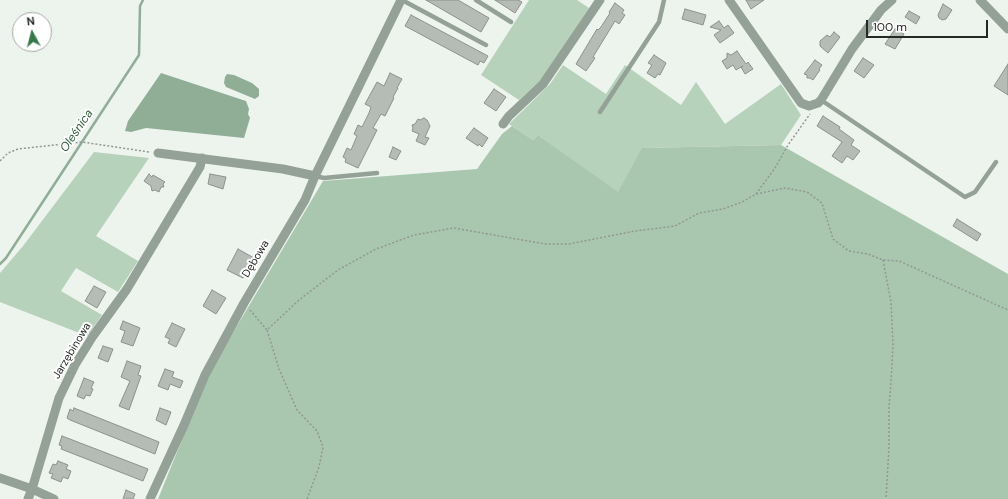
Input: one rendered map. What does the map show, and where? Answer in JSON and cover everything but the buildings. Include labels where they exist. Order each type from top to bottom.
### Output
[{"type":"street","name":"Dębowa","points":[[150,499],[184,425],[204,375],[244,303],[301,207],[401,0]]},
{"type":"street","points":[[503,124],[509,116],[543,84],[600,0]]},
{"type":"street","points":[[729,0],[801,103],[809,106],[817,103],[852,50],[881,10],[892,0]]},
{"type":"street","points":[[980,0],[1008,29]]},
{"type":"street","points":[[158,153],[202,158],[316,176]]},
{"type":"street","name":"Jarzębinowa","points":[[28,499],[59,398],[74,365],[127,289],[200,166],[202,158]]},
{"type":"street","points":[[0,478],[32,489],[54,499]]},
{"type":"lane","points":[[401,0],[486,45]]},
{"type":"lane","points":[[476,0],[511,22]]},
{"type":"lane","points":[[600,112],[659,22],[664,0]]},
{"type":"lane","points":[[817,103],[965,197],[975,192],[996,162]]},
{"type":"lane","points":[[316,176],[324,178],[377,173]]},
{"type":"path","points":[[756,194],[775,168],[788,145],[817,103]]},
{"type":"path","points":[[0,161],[8,153],[18,149],[82,142],[158,153]]},
{"type":"path","points":[[267,330],[299,300],[338,270],[376,249],[414,235],[454,228],[545,244],[569,244],[635,231],[675,226],[699,213],[730,206],[742,202],[756,194],[785,188],[807,192],[822,203],[833,239],[849,251],[868,254],[883,260],[899,261],[1008,310]]},
{"type":"path","points":[[883,260],[891,302],[893,345],[892,382],[889,406],[886,499]]},
{"type":"path","points":[[244,303],[267,330],[279,369],[297,410],[317,431],[323,448],[319,467],[307,499]]},
{"type":"shaded area","points":[[529,0],[577,0],[589,8],[542,79],[519,100],[481,75]]},
{"type":"shaded area","points":[[563,65],[606,94],[625,65],[681,105],[696,82],[725,124],[781,84],[801,115],[781,145],[643,148],[618,193],[538,135],[533,140],[509,124],[550,84]]},
{"type":"shaded area","points":[[161,73],[246,101],[250,118],[244,138],[146,128],[131,132],[125,131],[128,121]]},
{"type":"shaded area","points":[[227,74],[234,75],[252,83],[259,89],[259,96],[255,99],[226,87],[224,83]]},
{"type":"shaded area","points":[[512,126],[533,140],[538,135],[618,192],[642,148],[781,145],[1008,274],[1008,499],[158,499],[209,373],[323,181],[477,169],[502,134]]},
{"type":"shaded area","points":[[94,152],[149,158],[96,236],[138,261],[118,292],[76,268],[61,291],[102,315],[87,336],[0,302],[0,273],[23,246]]},
{"type":"waterway","name":"Oleśnica","points":[[0,264],[6,258],[139,55],[140,6],[143,0]]}]
